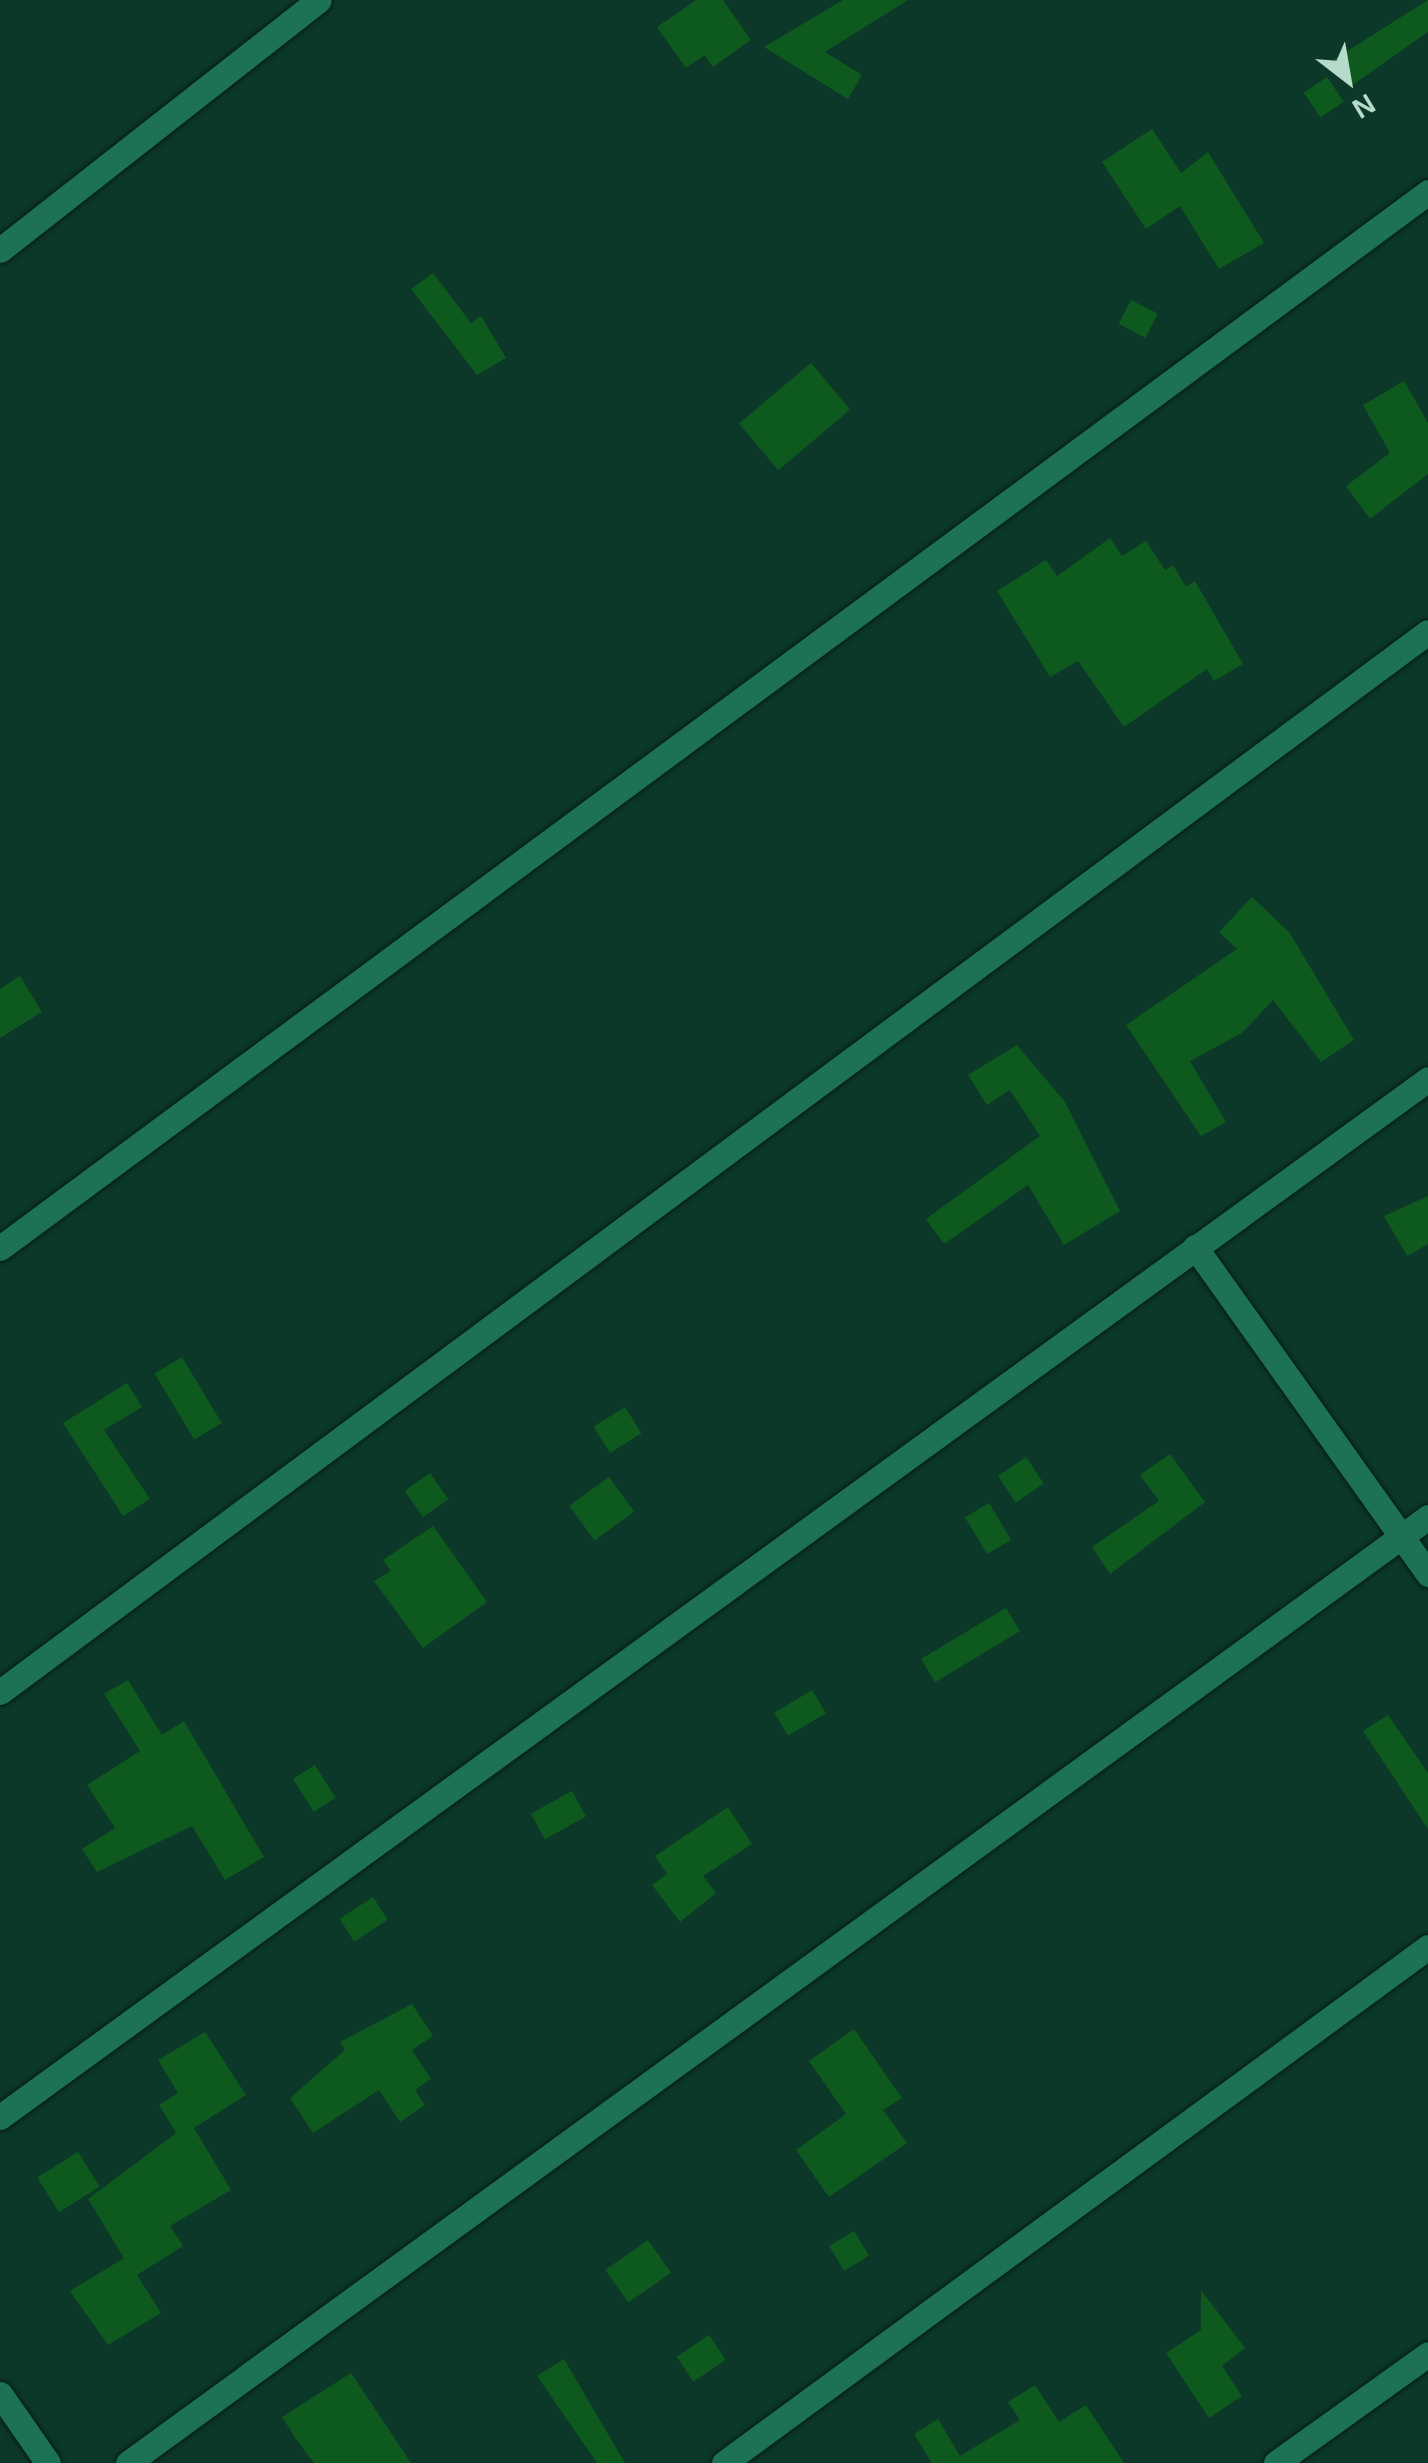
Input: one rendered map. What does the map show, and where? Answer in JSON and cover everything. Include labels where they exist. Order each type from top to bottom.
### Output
[{"type":"street","points":[[0,250],[319,0]]},
{"type":"street","points":[[0,1248],[1428,192]]},
{"type":"street","points":[[0,1692],[1428,632]]},
{"type":"street","points":[[0,2117],[1428,1079]]},
{"type":"street","points":[[1195,1248],[1428,1574]]},
{"type":"street","points":[[128,2463],[1428,1516]]},
{"type":"street","points":[[724,2463],[1428,1947]]},
{"type":"street","points":[[1276,2463],[1428,2354]]},
{"type":"street","points":[[0,2394],[48,2463]]},
{"type":"building","points":[[696,0],[723,0],[751,40],[713,67],[705,55],[686,68],[657,27]]},
{"type":"building","points":[[843,0],[908,0],[825,52],[862,75],[848,99],[764,47]]},
{"type":"building","points":[[1428,0],[1428,32],[1351,86],[1333,60]]},
{"type":"building","points":[[1327,77],[1344,102],[1321,118],[1304,93]]},
{"type":"building","points":[[1152,129],[1181,173],[1208,152],[1264,243],[1219,269],[1180,206],[1146,229],[1102,162]]},
{"type":"building","points":[[433,273],[471,323],[481,316],[506,358],[477,375],[411,289]]},
{"type":"building","points":[[1131,300],[1158,314],[1145,338],[1119,324]]},
{"type":"building","points":[[811,363],[850,410],[778,470],[739,423]]},
{"type":"building","points":[[1404,381],[1428,423],[1428,474],[1370,519],[1346,486],[1390,453],[1363,405]]},
{"type":"building","points":[[1110,538],[1122,556],[1146,541],[1165,570],[1173,565],[1186,587],[1195,581],[1243,664],[1214,681],[1207,669],[1124,727],[1078,661],[1050,677],[997,591],[1046,560],[1057,576]]},
{"type":"building","points":[[1252,897],[1289,932],[1354,1040],[1321,1062],[1273,1000],[1242,1033],[1190,1061],[1226,1122],[1201,1136],[1126,1025],[1237,949],[1219,932]]},
{"type":"building","points":[[20,976],[42,1012],[0,1038],[0,989]]},
{"type":"building","points":[[1017,1045],[1065,1102],[1120,1211],[1064,1245],[1028,1185],[944,1244],[926,1219],[1040,1136],[1010,1090],[987,1105],[968,1075]]},
{"type":"building","points":[[1428,1196],[1428,1244],[1407,1256],[1384,1216]]},
{"type":"building","points":[[182,1357],[222,1423],[194,1439],[155,1373]]},
{"type":"building","points":[[127,1383],[142,1407],[104,1430],[150,1499],[123,1516],[63,1423]]},
{"type":"building","points":[[625,1407],[641,1433],[610,1453],[594,1427]]},
{"type":"building","points":[[1170,1454],[1205,1502],[1110,1574],[1092,1547],[1159,1501],[1140,1475]]},
{"type":"building","points":[[1026,1457],[1044,1484],[1016,1503],[998,1476]]},
{"type":"building","points":[[430,1473],[448,1499],[423,1517],[405,1491]]},
{"type":"building","points":[[609,1477],[634,1512],[595,1541],[569,1506]]},
{"type":"building","points":[[989,1503],[1011,1540],[987,1554],[965,1517]]},
{"type":"building","points":[[433,1526],[487,1602],[423,1648],[374,1581],[391,1571],[383,1560]]},
{"type":"building","points":[[1006,1608],[1020,1631],[935,1682],[921,1659]]},
{"type":"building","points":[[128,1680],[162,1735],[184,1721],[264,1857],[225,1880],[192,1826],[97,1872],[82,1849],[115,1828],[87,1785],[140,1751],[104,1694]]},
{"type":"building","points":[[812,1690],[826,1713],[788,1736],[774,1713]]},
{"type":"building","points":[[1388,1715],[1428,1773],[1428,1829],[1363,1731]]},
{"type":"building","points":[[315,1765],[336,1798],[314,1812],[293,1779]]},
{"type":"building","points":[[572,1791],[586,1816],[545,1839],[531,1814]]},
{"type":"building","points":[[728,1807],[752,1844],[703,1876],[716,1893],[680,1922],[652,1885],[667,1874],[655,1856]]},
{"type":"building","points":[[373,1897],[388,1920],[354,1941],[339,1919]]},
{"type":"building","points":[[412,2004],[433,2036],[412,2050],[431,2079],[415,2090],[425,2105],[400,2122],[379,2090],[313,2133],[290,2098],[345,2050],[340,2042]]},
{"type":"building","points":[[854,2029],[902,2098],[883,2110],[907,2143],[829,2197],[796,2150],[846,2114],[809,2061]]},
{"type":"building","points":[[205,2032],[246,2095],[194,2128],[231,2190],[170,2226],[183,2246],[137,2275],[161,2313],[108,2345],[70,2291],[124,2258],[88,2199],[176,2133],[159,2105],[178,2093],[158,2060]]},
{"type":"building","points":[[78,2152],[100,2187],[59,2212],[37,2177]]},
{"type":"building","points":[[854,2231],[869,2256],[844,2271],[829,2246]]},
{"type":"building","points":[[648,2240],[671,2273],[628,2303],[605,2270]]},
{"type":"building","points":[[1201,2290],[1245,2348],[1222,2366],[1242,2396],[1209,2418],[1166,2353],[1201,2330]]},
{"type":"building","points":[[709,2335],[726,2360],[693,2382],[677,2357]]},
{"type":"building","points":[[564,2359],[625,2463],[597,2463],[537,2376]]},
{"type":"building","points":[[351,2373],[411,2463],[314,2463],[296,2439],[282,2417]]},
{"type":"building","points":[[1035,2385],[1059,2422],[1086,2405],[1124,2463],[932,2463],[914,2434],[938,2419],[960,2456],[1020,2420],[1008,2402]]}]
